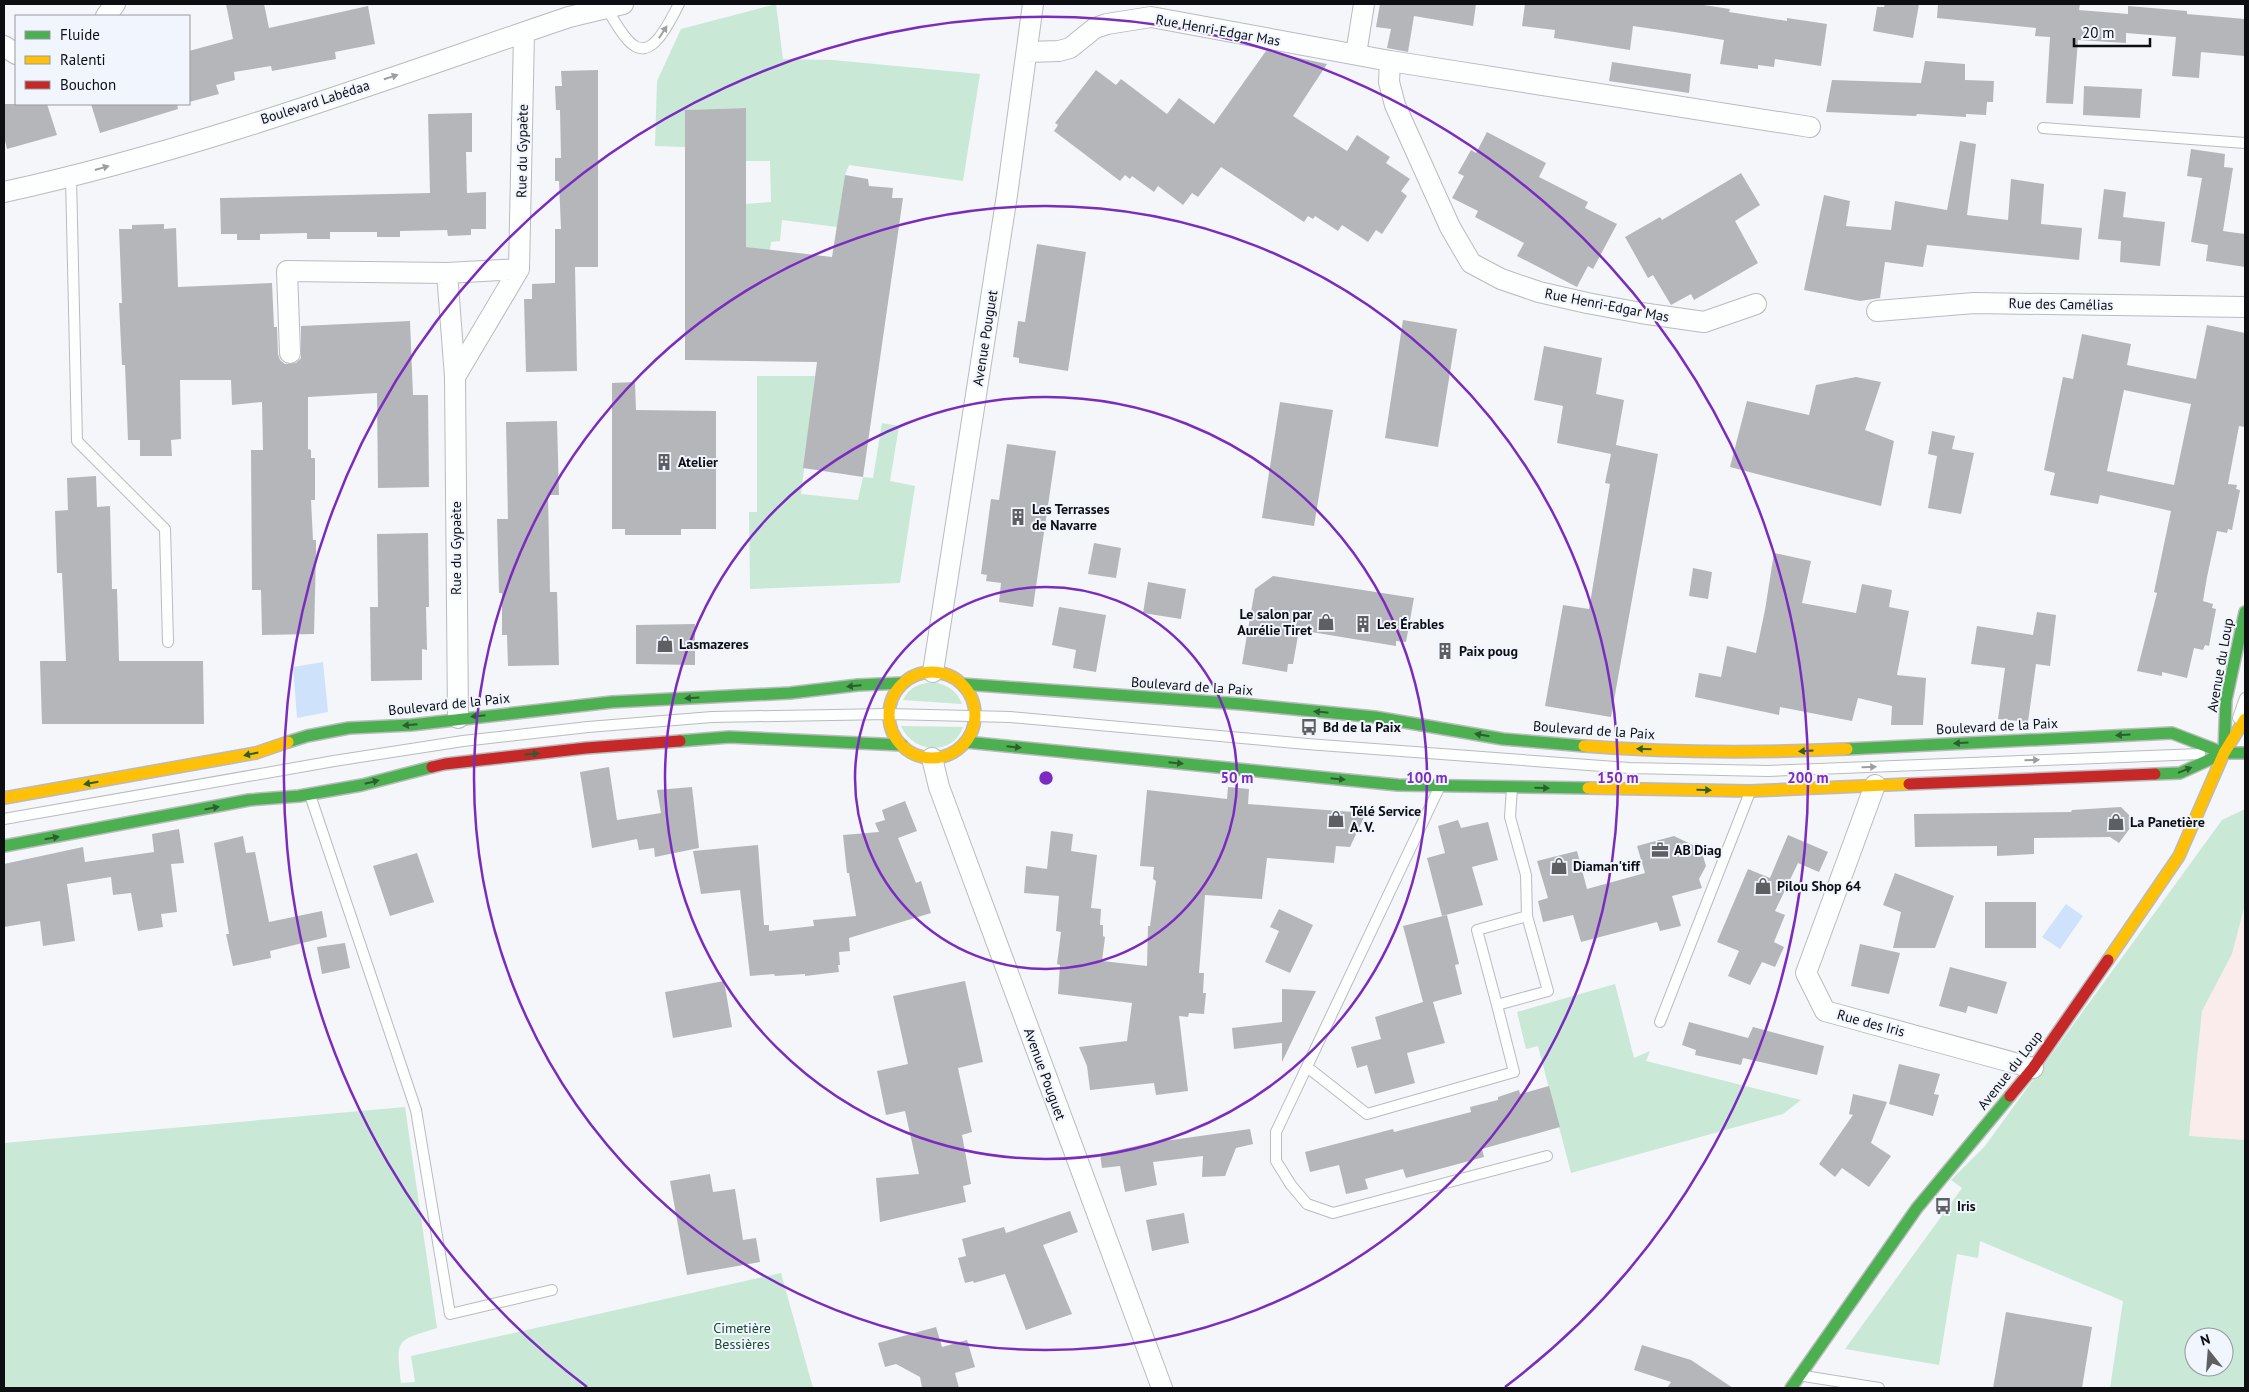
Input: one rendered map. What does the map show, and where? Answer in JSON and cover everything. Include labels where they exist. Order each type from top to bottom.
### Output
[{"type":"main road","name":"Avenue du Loup","points":[[2224,753],[2226,700],[2245,612]]},
{"type":"main road","points":[[933,672],[943,673],[962,684],[972,698],[975,716],[971,734],[966,742],[950,754],[932,758],[915,754],[902,745],[893,732],[889,714],[890,704],[895,692],[903,683],[922,673],[933,672]]},
{"type":"main road","name":"Boulevard de la Paix","points":[[4,798],[256,753],[307,736],[335,731],[411,725],[458,718],[612,702],[790,693],[858,685],[903,683]]},
{"type":"main road","name":"Boulevard de la Paix","points":[[962,684],[1242,704],[1356,715],[1503,739],[1627,749],[1757,753],[2172,733],[2224,753],[2245,753]]},
{"type":"main road","name":"Avenue du Loup","points":[[1791,1388],[1917,1208],[2033,1068],[2179,856],[2224,753],[2245,719]]},
{"type":"main road","points":[[4,846],[249,800],[310,794],[362,784],[445,764],[586,748],[729,737],[857,745],[902,745]]},
{"type":"main road","name":"Boulevard de la Paix","points":[[966,742],[1398,786],[1750,791],[2180,773],[2224,753]]},
{"type":"street","points":[[107,15],[115,4]]},
{"type":"street","name":"Avenue Pouguet","points":[[933,672],[1007,194],[1033,4]]},
{"type":"street","points":[[1356,54],[1364,4]]},
{"type":"street","name":"Boulevard Labédaa","points":[[4,192],[71,177],[207,138],[524,33],[567,11],[615,6]]},
{"type":"street","name":"Rue Henri-Edgar Mas","points":[[1027,52],[1059,51],[1070,48],[1095,28],[1107,24],[1151,17],[1390,61],[1810,127]]},
{"type":"street","name":"Rue du Gypaète","points":[[455,377],[519,269],[524,33]]},
{"type":"street","points":[[4,46],[15,53]]},
{"type":"street","name":"Rue Henri-Edgar Mas","points":[[1390,61],[1389,82],[1395,105],[1450,227],[1471,264],[1502,279],[1539,292],[1586,304],[1704,322],[1756,304]]},
{"type":"street","points":[[290,353],[287,271],[447,273],[519,269]]},
{"type":"street","name":"Rue du Gypaète","points":[[447,273],[455,377],[458,718]]},
{"type":"street","name":"Rue des Camélias","points":[[1877,311],[1974,302],[2245,307]]},
{"type":"street","name":"Avenue Pouguet","points":[[932,758],[939,787],[1162,1388]]},
{"type":"street","name":"Rue des Iris","points":[[1875,785],[1806,973],[1826,1011],[2033,1068]]},
{"type":"lane","points":[[615,6],[630,43],[637,48],[645,48],[654,44],[679,4]]},
{"type":"lane","points":[[2043,128],[2245,142]]},
{"type":"lane","points":[[71,177],[77,441],[165,528],[168,642]]},
{"type":"lane","points":[[4,820],[334,761],[463,741],[588,727],[712,718],[889,714],[975,716],[1629,768],[1768,771],[2224,753],[2245,698]]},
{"type":"lane","points":[[1768,771],[1890,747]]},
{"type":"lane","points":[[1440,786],[1276,1132],[1276,1161],[1291,1185],[1307,1204],[1333,1213],[1547,1156]]},
{"type":"lane","points":[[1497,1005],[1548,991],[1526,916],[1526,875],[1510,817],[1512,787]]},
{"type":"lane","points":[[1660,1022],[1750,791]]},
{"type":"lane","points":[[310,794],[416,1110],[450,1314],[552,1290]]},
{"type":"lane","points":[[1307,1068],[1366,1114],[1514,1072],[1477,930],[1526,916]]},
{"type":"lane","points":[[1800,1375],[1878,1388]]},
{"type":"shaded area","points":[[2245,904],[2245,1140],[2189,1136],[2202,1011],[2232,954]]},
{"type":"green space","points":[[776,4],[783,59],[833,60],[980,74],[963,181],[849,165],[845,175],[837,227],[782,220],[780,241],[771,242],[770,250],[746,247],[746,204],[771,202],[770,161],[746,161],[746,108],[685,110],[685,147],[655,146],[657,81],[681,29]]},
{"type":"green space","points":[[757,376],[815,376],[801,494],[858,500],[863,477],[873,478],[882,423],[899,426],[890,481],[915,486],[900,583],[750,589],[749,512],[757,512]]},
{"type":"green space","points":[[934,682],[951,689],[962,704],[903,700],[908,692],[916,686]]},
{"type":"green space","points":[[901,726],[963,727],[958,737],[951,743],[942,747],[932,748],[914,742],[906,735]]},
{"type":"green space","points":[[2245,809],[2245,904],[2232,954],[2202,1011],[2189,1136],[2245,1140],[2245,1388],[2110,1388],[2123,1301],[1980,1241],[1978,1258],[1957,1254],[1939,1365],[1845,1349],[1962,1188],[1951,1180],[1985,1146],[2222,820]]},
{"type":"green space","points":[[1615,984],[1634,1058],[1650,1051],[1646,1061],[1801,1100],[1783,1114],[1571,1173],[1538,1046],[1526,1049],[1517,1012]]},
{"type":"green space","name":"Cimetière Bessières","points":[[405,1107],[437,1328],[413,1336],[401,1344],[399,1358],[401,1383],[415,1382],[411,1356],[781,1273],[813,1388],[4,1388],[4,1143]]},
{"type":"water","points":[[323,662],[328,712],[297,718],[293,667]]},
{"type":"water","points":[[2066,904],[2083,916],[2060,949],[2042,937]]},
{"type":"building","points":[[226,4],[264,4],[269,28],[368,6],[375,44],[335,52],[336,59],[272,71],[271,66],[234,72],[235,80],[216,85],[219,94],[190,102],[190,51],[233,39]]},
{"type":"building","points":[[1380,4],[1476,4],[1473,26],[1414,16],[1408,52],[1387,48],[1391,29],[1376,27]]},
{"type":"building","points":[[1525,4],[1697,4],[1730,9],[1729,12],[1787,21],[1787,18],[1827,24],[1821,66],[1775,59],[1774,67],[1758,65],[1758,69],[1720,64],[1724,40],[1681,33],[1633,26],[1630,50],[1554,38],[1555,30],[1522,26]]},
{"type":"building","points":[[1885,4],[1919,4],[1913,38],[1873,31],[1877,7],[1884,7]]},
{"type":"building","points":[[1938,4],[2080,4],[2079,10],[2128,14],[2128,6],[2187,11],[2187,14],[2245,19],[2245,56],[2201,52],[2199,78],[2172,76],[2176,37],[2126,33],[2126,43],[2078,40],[2073,104],[2046,103],[2050,37],[2035,36],[2036,28],[1937,18]]},
{"type":"building","points":[[1266,51],[1327,64],[1293,116],[1347,151],[1357,135],[1390,157],[1386,163],[1410,179],[1401,191],[1407,196],[1382,234],[1376,230],[1368,242],[1342,225],[1338,231],[1315,216],[1313,219],[1308,216],[1304,222],[1221,167],[1198,197],[1192,193],[1183,205],[1158,186],[1154,192],[1132,176],[1130,179],[1125,175],[1120,181],[1054,131],[1058,125],[1055,123],[1096,70],[1116,85],[1121,79],[1167,114],[1179,98],[1214,124]]},
{"type":"building","points":[[1925,61],[1965,64],[1965,80],[1994,81],[1993,102],[1987,102],[1986,115],[1966,114],[1966,117],[1826,112],[1832,80],[1921,83]]},
{"type":"building","points":[[1612,62],[1691,74],[1689,93],[1609,81]]},
{"type":"building","points":[[598,70],[598,267],[575,267],[577,371],[526,372],[524,299],[532,299],[532,284],[555,283],[555,229],[561,229],[559,181],[555,181],[555,158],[561,158],[560,110],[556,110],[555,86],[562,86],[561,71]]},
{"type":"building","points":[[2084,86],[2142,89],[2140,118],[2083,115]]},
{"type":"building","points":[[4,104],[47,105],[57,135],[7,149],[4,136]]},
{"type":"building","points":[[91,105],[177,105],[178,109],[100,133]]},
{"type":"building","points":[[746,108],[746,247],[832,257],[845,175],[868,179],[869,186],[893,188],[892,198],[903,198],[863,477],[803,468],[817,362],[685,360],[685,110]]},
{"type":"building","points":[[472,113],[472,152],[466,152],[467,193],[486,192],[486,229],[471,229],[471,235],[448,236],[447,230],[400,231],[400,237],[377,237],[377,232],[330,232],[330,239],[307,239],[307,233],[260,234],[260,240],[237,240],[237,234],[221,234],[220,198],[430,193],[428,114]]},
{"type":"building","points":[[1487,132],[1546,163],[1539,177],[1588,202],[1585,208],[1617,224],[1593,269],[1588,266],[1577,287],[1517,256],[1524,243],[1475,217],[1478,211],[1452,198],[1464,176],[1458,173],[1471,150],[1476,153]]},
{"type":"building","points":[[1960,141],[1976,144],[1967,215],[2008,220],[2011,179],[2044,184],[2041,224],[2082,228],[2079,260],[1927,245],[1923,267],[1885,262],[1880,298],[1860,301],[1804,290],[1824,195],[1850,201],[1846,226],[1891,230],[1895,201],[1947,210]]},
{"type":"building","points":[[2191,149],[2225,154],[2224,167],[2233,168],[2223,231],[2245,234],[2245,267],[2206,261],[2208,245],[2191,242],[2202,178],[2187,176]]},
{"type":"building","points":[[1741,173],[1760,205],[1735,221],[1758,263],[1694,300],[1691,294],[1671,305],[1653,275],[1648,278],[1625,237],[1660,217],[1662,220]]},
{"type":"building","points":[[2104,189],[2126,192],[2123,217],[2165,222],[2160,266],[2120,262],[2121,241],[2098,239]]},
{"type":"building","points":[[164,224],[164,229],[176,228],[178,287],[272,283],[274,327],[277,327],[278,354],[280,360],[285,364],[296,363],[301,358],[301,326],[410,321],[413,395],[428,395],[429,487],[378,488],[377,393],[308,397],[308,449],[311,450],[311,458],[315,458],[315,500],[311,500],[313,540],[316,540],[314,634],[262,635],[261,590],[252,590],[251,450],[263,450],[262,402],[232,405],[231,380],[180,380],[181,439],[171,440],[172,456],[140,456],[140,440],[128,440],[125,365],[122,365],[119,303],[122,303],[119,229],[132,229],[132,225]]},
{"type":"building","points":[[1037,244],[1086,252],[1068,371],[1019,363],[1019,358],[1013,357],[1018,321],[1025,322]]},
{"type":"building","points":[[1403,320],[1457,329],[1438,447],[1385,438]]},
{"type":"building","points":[[2207,325],[2245,333],[2245,427],[2239,426],[2228,484],[2237,485],[2236,489],[2240,490],[2232,530],[2228,529],[2227,533],[2217,531],[2207,577],[2203,601],[2213,604],[2212,608],[2216,609],[2209,646],[2205,645],[2203,650],[2194,648],[2187,678],[2162,672],[2162,676],[2137,671],[2157,593],[2154,592],[2171,511],[2100,495],[2098,504],[2050,495],[2055,473],[2044,470],[2063,377],[2073,379],[2082,334],[2131,344],[2127,365],[2196,379]],"holes":[[[2124,390],[2191,404],[2174,485],[2107,471]]]},
{"type":"building","points":[[1544,346],[1602,358],[1596,394],[1624,400],[1616,445],[1658,454],[1611,717],[1545,706],[1563,605],[1589,609],[1610,484],[1605,483],[1611,454],[1557,443],[1563,406],[1534,400]]},
{"type":"building","points":[[1856,377],[1881,382],[1865,430],[1894,441],[1881,506],[1730,467],[1747,401],[1809,415],[1816,385]]},
{"type":"building","name":"Atelier","points":[[635,382],[636,410],[716,411],[716,529],[681,529],[681,535],[625,535],[625,529],[612,529],[612,383]]},
{"type":"building","points":[[1280,402],[1333,410],[1314,526],[1262,518]]},
{"type":"building","points":[[557,421],[559,495],[548,495],[550,592],[557,592],[559,665],[508,666],[507,635],[502,635],[502,593],[499,593],[497,519],[508,519],[506,422]]},
{"type":"building","points":[[1932,431],[1955,436],[1952,449],[1974,453],[1961,514],[1928,508],[1937,456],[1928,454]]},
{"type":"building","name":"Les Terrasses de Navarre","points":[[1007,444],[1056,451],[1033,607],[999,602],[1001,583],[986,581],[987,575],[981,574],[991,499],[999,500]]},
{"type":"building","points":[[96,476],[97,507],[110,506],[112,589],[117,589],[119,661],[203,661],[204,724],[42,724],[40,661],[66,661],[62,573],[57,573],[55,511],[68,510],[67,478]]},
{"type":"building","points":[[428,533],[429,607],[426,607],[427,650],[422,649],[422,680],[371,681],[370,607],[378,607],[377,534]]},
{"type":"building","points":[[1094,543],[1121,548],[1116,578],[1088,574]]},
{"type":"building","points":[[1774,553],[1811,561],[1802,603],[1856,613],[1862,584],[1892,590],[1889,607],[1909,611],[1897,675],[1926,678],[1923,725],[1891,725],[1892,706],[1858,698],[1852,721],[1780,707],[1779,715],[1695,697],[1699,673],[1721,677],[1727,646],[1756,653]]},
{"type":"building","points":[[1693,568],[1712,572],[1708,599],[1689,596]]},
{"type":"building","name":"Les Érables","points":[[1273,576],[1414,598],[1406,642],[1396,641],[1396,646],[1299,630],[1293,664],[1288,664],[1287,672],[1242,664],[1255,589]]},
{"type":"building","points":[[1148,582],[1186,589],[1181,619],[1143,613]]},
{"type":"building","points":[[1059,607],[1106,615],[1096,672],[1073,668],[1076,650],[1052,645]]},
{"type":"building","points":[[2037,612],[2056,615],[2050,666],[2036,664],[2028,722],[1998,719],[2005,668],[1971,664],[1977,626],[2033,635]]},
{"type":"building","points":[[695,624],[695,665],[636,664],[636,625]]},
{"type":"building","points":[[609,767],[617,820],[661,813],[657,790],[692,787],[699,848],[655,857],[654,848],[639,850],[637,839],[592,848],[580,772]]},
{"type":"building","points":[[1228,787],[1249,789],[1248,804],[1366,813],[1350,847],[1336,846],[1334,863],[1267,858],[1262,899],[1205,895],[1199,973],[1204,973],[1203,993],[1206,993],[1204,1014],[1189,1013],[1188,1017],[1179,1016],[1188,1091],[1156,1095],[1154,1083],[1090,1090],[1087,1066],[1079,1047],[1127,1041],[1132,1003],[1058,994],[1060,965],[1057,964],[1061,932],[1056,931],[1059,896],[1024,893],[1026,866],[1047,869],[1051,831],[1073,834],[1071,851],[1097,855],[1091,908],[1101,909],[1100,925],[1103,925],[1103,936],[1105,937],[1102,961],[1147,966],[1148,926],[1150,926],[1156,881],[1153,879],[1154,867],[1140,866],[1147,790],[1227,799]]},
{"type":"building","points":[[905,801],[917,831],[898,838],[916,883],[921,881],[931,913],[849,938],[850,951],[839,952],[839,972],[805,976],[805,974],[775,976],[774,974],[750,976],[740,890],[701,894],[693,851],[758,845],[764,925],[769,925],[769,931],[814,926],[813,920],[856,916],[849,873],[847,873],[843,835],[879,832],[875,823],[885,820],[882,810]]},
{"type":"building","points":[[2121,807],[2129,815],[2133,824],[2119,843],[2110,837],[2034,838],[2034,854],[1997,856],[1997,846],[1915,847],[1914,814],[2071,812],[2072,810]]},
{"type":"building","points":[[1458,820],[1461,828],[1488,822],[1498,860],[1472,867],[1483,905],[1442,916],[1427,858],[1445,853],[1438,826]]},
{"type":"building","points":[[179,829],[184,863],[171,864],[177,912],[161,914],[163,927],[138,931],[131,893],[113,895],[111,877],[67,884],[75,941],[43,946],[40,921],[4,927],[4,864],[83,847],[85,862],[154,852],[152,834]]},
{"type":"building","points":[[1788,835],[1828,852],[1819,872],[1798,863],[1775,911],[1785,915],[1774,942],[1784,947],[1775,967],[1762,962],[1750,985],[1728,976],[1739,951],[1717,942],[1748,869],[1770,878]]},
{"type":"building","points":[[243,836],[246,853],[255,852],[269,922],[322,911],[327,937],[270,951],[271,958],[233,966],[226,934],[229,934],[214,843]]},
{"type":"building","points":[[1674,836],[1701,849],[1706,866],[1699,879],[1702,888],[1672,896],[1681,926],[1660,931],[1657,922],[1581,942],[1573,915],[1543,922],[1538,901],[1548,898],[1537,861],[1577,851],[1587,889],[1645,873],[1637,846]]},
{"type":"building","points":[[417,853],[434,902],[390,916],[373,866]]},
{"type":"building","points":[[1895,873],[1954,896],[1935,948],[1893,948],[1901,912],[1883,905]]},
{"type":"building","points":[[1985,902],[2036,902],[2036,948],[1985,948]]},
{"type":"building","points":[[1279,909],[1313,925],[1290,973],[1265,962],[1279,931],[1270,927]]},
{"type":"building","points":[[1447,915],[1459,964],[1455,965],[1462,994],[1433,1002],[1445,1043],[1407,1053],[1415,1083],[1375,1094],[1367,1065],[1357,1068],[1351,1047],[1381,1039],[1375,1017],[1423,1002],[1403,926]]},
{"type":"building","points":[[345,943],[350,968],[322,974],[317,947]]},
{"type":"building","points":[[1860,944],[1900,953],[1889,994],[1851,986]]},
{"type":"building","points":[[1950,967],[2007,982],[1997,1014],[1968,1006],[1966,1013],[1939,1006]]},
{"type":"building","points":[[724,981],[732,1027],[673,1038],[665,992]]},
{"type":"building","points":[[965,981],[983,1062],[958,1068],[972,1132],[962,1135],[971,1184],[963,1186],[966,1202],[880,1222],[876,1178],[919,1174],[905,1111],[886,1115],[877,1071],[908,1064],[893,996]]},
{"type":"building","points":[[1282,989],[1316,991],[1282,1062],[1282,1043],[1234,1049],[1232,1028],[1282,1022]]},
{"type":"building","points":[[1689,1022],[1748,1038],[1753,1027],[1824,1046],[1817,1075],[1743,1058],[1741,1065],[1695,1055],[1696,1050],[1682,1045]]},
{"type":"building","points":[[1899,1064],[1940,1074],[1934,1094],[1939,1095],[1933,1116],[1889,1104]]},
{"type":"building","points":[[1549,1086],[1560,1127],[1482,1149],[1484,1157],[1406,1178],[1403,1169],[1365,1179],[1368,1189],[1346,1194],[1339,1165],[1310,1172],[1305,1152],[1393,1129],[1394,1132],[1471,1112],[1470,1107],[1498,1100],[1498,1097],[1519,1090],[1520,1094]]},
{"type":"building","points":[[1853,1094],[1887,1102],[1871,1143],[1891,1156],[1869,1187],[1842,1168],[1835,1177],[1819,1164],[1853,1115],[1849,1114]]},
{"type":"building","points":[[1250,1129],[1253,1144],[1236,1148],[1225,1176],[1202,1177],[1203,1156],[1153,1162],[1157,1185],[1125,1192],[1120,1166],[1102,1168],[1100,1154],[1150,1143]]},
{"type":"building","points":[[710,1174],[713,1192],[735,1189],[743,1240],[756,1238],[760,1262],[687,1275],[670,1181]]},
{"type":"building","points":[[1070,1211],[1078,1232],[1043,1245],[1072,1314],[1026,1330],[1005,1274],[974,1283],[973,1281],[965,1283],[958,1258],[966,1256],[962,1239],[1004,1227],[1006,1233]]},
{"type":"building","points":[[1184,1213],[1189,1243],[1152,1251],[1146,1220]]},
{"type":"building","points":[[2006,1312],[2092,1327],[2082,1388],[1993,1388]]},
{"type":"building","points":[[936,1327],[942,1347],[967,1340],[975,1367],[955,1373],[959,1388],[922,1388],[920,1377],[896,1364],[885,1367],[878,1343]]},
{"type":"building","points":[[1642,1345],[1691,1360],[1733,1388],[1667,1388],[1671,1382],[1634,1370]]},
{"type":"traffic: fast","points":[[2224,752],[2226,700],[2245,612]]},
{"type":"traffic: fast","points":[[288,742],[307,736],[349,728],[411,725],[612,702],[790,693],[858,685],[903,683]]},
{"type":"traffic: fast","points":[[962,684],[1242,704],[1375,717],[1503,739],[1584,746]]},
{"type":"traffic: fast","points":[[1847,749],[2172,733],[2224,753],[2245,753]]},
{"type":"traffic: fast","points":[[680,741],[729,737],[902,745]]},
{"type":"traffic: fast","points":[[966,742],[1398,785],[1588,788]]},
{"type":"traffic: fast","points":[[2155,774],[2180,773],[2224,753]]},
{"type":"traffic: fast","points":[[4,846],[249,800],[299,796],[362,785],[432,767]]},
{"type":"traffic: fast","points":[[1791,1388],[1917,1208],[2010,1096]]},
{"type":"traffic: slow","points":[[932,672],[948,675],[956,679],[968,691],[972,699],[975,715],[972,731],[968,739],[956,751],[948,755],[932,758],[916,755],[908,751],[896,739],[892,731],[889,715],[892,699],[896,691],[908,679],[916,675],[932,672]]},
{"type":"traffic: slow","points":[[2108,960],[2179,856],[2224,753],[2245,719]]},
{"type":"traffic: slow","points":[[4,798],[256,753],[288,742]]},
{"type":"traffic: slow","points":[[1584,746],[1715,752],[1847,749]]},
{"type":"traffic: slow","points":[[1588,788],[1750,791],[1909,784]]},
{"type":"traffic: jam","points":[[432,767],[586,748],[680,741]]},
{"type":"traffic: jam","points":[[1909,784],[2155,774]]},
{"type":"traffic: jam","points":[[2010,1096],[2033,1068],[2108,960]]},
{"type":"place","name":"Atelier","points":[[664,462]]},
{"type":"place","name":"Les Terrasses de Navarre","points":[[1018,517]]},
{"type":"place","name":"Le salon par Aurélie Tiret","points":[[1326,622]]},
{"type":"place","name":"Les Érables","points":[[1363,624]]},
{"type":"place","name":"Lasmazeres","points":[[665,644]]},
{"type":"place","name":"Paix poug","points":[[1445,651]]},
{"type":"place","name":"Bd de la Paix","points":[[1309,727]]},
{"type":"place","name":"Télé Service A. V.","points":[[1336,819]]},
{"type":"place","name":"La Panetière","points":[[2116,822]]},
{"type":"place","name":"AB Diag","points":[[1660,850]]},
{"type":"place","name":"Diaman'tiff","points":[[1559,866]]},
{"type":"place","name":"Pilou Shop 64","points":[[1763,886]]},
{"type":"place","name":"Iris","points":[[1943,1206]]}]
